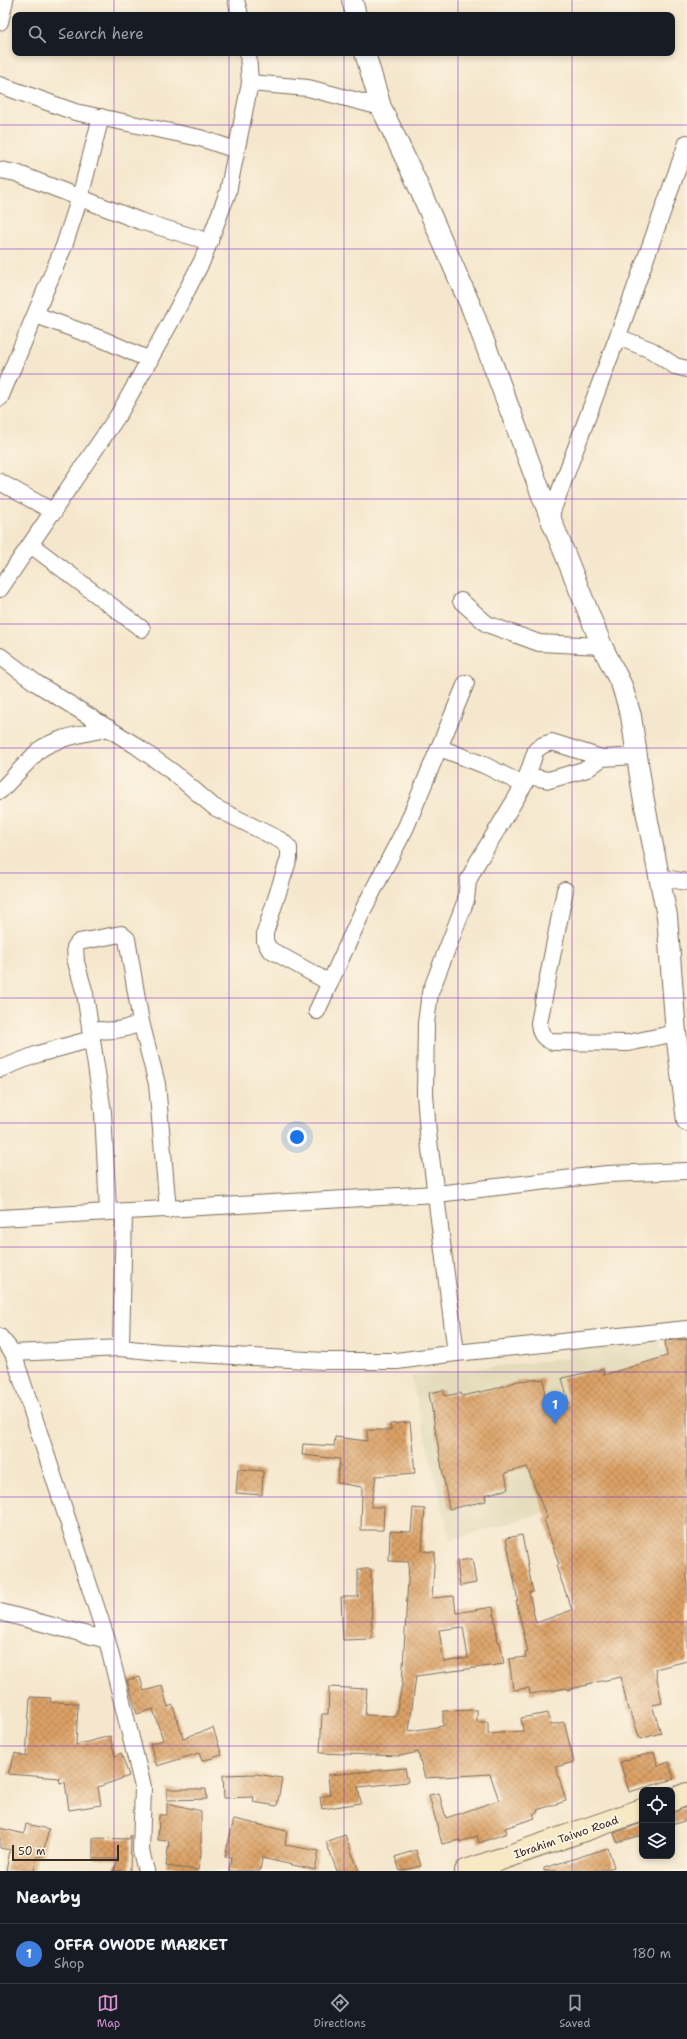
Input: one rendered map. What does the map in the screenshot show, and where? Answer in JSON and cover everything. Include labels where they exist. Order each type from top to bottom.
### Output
[{"type":"main road","points":[[675,1799],[687,1794]]},
{"type":"main road","name":"Ibrahim Taiwo Road","points":[[466,1871],[639,1811]]},
{"type":"street","points":[[0,22],[4,0]]},
{"type":"street","points":[[236,0],[239,12]]},
{"type":"street","points":[[352,0],[355,12]]},
{"type":"street","points":[[0,589],[54,512],[119,414],[170,323],[210,242],[228,192],[250,83],[248,56]]},
{"type":"street","points":[[366,56],[381,106],[416,181],[472,309],[550,516],[602,646],[622,686],[631,716],[636,756],[667,916],[676,1034],[687,1121]]},
{"type":"street","points":[[250,83],[308,88],[381,106]]},
{"type":"street","points":[[0,85],[75,112],[200,138],[236,150]]},
{"type":"street","points":[[0,398],[64,246],[80,197],[101,117]]},
{"type":"street","points":[[550,516],[618,337],[687,142]]},
{"type":"street","points":[[0,170],[16,174],[80,197],[140,221],[210,242]]},
{"type":"street","points":[[36,315],[104,340],[150,360]]},
{"type":"street","points":[[618,337],[651,350],[676,366],[687,370]]},
{"type":"street","points":[[0,482],[54,512]]},
{"type":"street","points":[[31,545],[142,628]]},
{"type":"street","points":[[461,601],[487,624],[539,643],[602,646]]},
{"type":"street","points":[[0,656],[36,684],[109,728],[174,773],[214,807],[282,841],[288,848],[289,858],[265,933],[265,941],[269,949],[330,983]]},
{"type":"street","points":[[317,1011],[364,908],[406,826],[466,683]]},
{"type":"street","points":[[0,791],[39,750],[45,746],[68,737],[109,728]]},
{"type":"street","points":[[456,1353],[437,1194],[428,1133],[426,1094],[426,1023],[430,993],[466,900],[468,881],[477,863],[526,781],[536,750],[543,745],[552,742],[602,758],[636,756]]},
{"type":"street","points":[[440,748],[526,781],[549,780],[587,769],[602,758]]},
{"type":"street","points":[[659,877],[687,882]]},
{"type":"street","points":[[565,890],[539,1023],[540,1032],[545,1039],[560,1042],[628,1043],[676,1034]]},
{"type":"street","points":[[108,1212],[103,1112],[85,994],[76,962],[75,947],[79,942],[121,934],[127,939],[141,1022],[157,1084],[168,1210]]},
{"type":"street","points":[[0,1069],[91,1034],[133,1027],[141,1022]]},
{"type":"street","points":[[0,1218],[168,1210],[437,1194],[607,1174],[687,1171]]},
{"type":"street","points":[[121,1348],[124,1212]]},
{"type":"street","points":[[13,1354],[121,1348],[160,1352],[326,1361],[397,1361],[456,1353],[687,1329]]},
{"type":"street","points":[[0,1337],[13,1354],[107,1640],[143,1787],[141,1851],[146,1871]]},
{"type":"street","points":[[0,1612],[107,1640]]},
{"type":"shaded area","points":[[658,1332],[661,1348],[687,1345],[687,1472],[450,1540],[411,1376],[569,1358],[568,1349]]},
{"type":"building","points":[[687,1339],[687,1661],[655,1669],[662,1703],[652,1705],[661,1733],[640,1739],[630,1710],[628,1710],[621,1677],[567,1690],[567,1688],[530,1694],[529,1688],[513,1690],[509,1659],[526,1657],[525,1653],[528,1652],[516,1601],[518,1601],[506,1538],[522,1535],[533,1592],[529,1593],[536,1623],[572,1610],[556,1566],[559,1565],[544,1519],[547,1518],[527,1467],[505,1473],[508,1489],[485,1495],[486,1501],[449,1509],[429,1393],[444,1390],[444,1396],[461,1393],[462,1396],[494,1389],[518,1381],[544,1379],[545,1411],[569,1403],[562,1378],[603,1369],[604,1375],[667,1356],[665,1341]]},
{"type":"building","points":[[410,1422],[415,1473],[376,1476],[371,1507],[384,1507],[383,1530],[361,1530],[362,1487],[337,1483],[340,1459],[302,1455],[303,1444],[334,1446],[335,1437],[367,1441],[367,1430],[391,1430],[390,1424]]},
{"type":"building","points":[[238,1469],[263,1471],[262,1495],[236,1493]]},
{"type":"building","points":[[413,1508],[425,1509],[422,1551],[435,1552],[432,1598],[454,1596],[456,1613],[493,1607],[498,1642],[500,1642],[504,1664],[416,1676],[409,1731],[443,1726],[443,1711],[477,1710],[477,1722],[488,1722],[488,1734],[523,1731],[521,1718],[548,1713],[550,1725],[564,1722],[574,1762],[556,1767],[566,1801],[537,1810],[538,1812],[533,1814],[535,1818],[505,1828],[507,1833],[479,1843],[477,1836],[460,1842],[460,1840],[442,1844],[429,1795],[439,1793],[446,1818],[499,1800],[490,1774],[425,1778],[418,1752],[400,1756],[320,1753],[322,1714],[328,1714],[329,1687],[367,1689],[365,1715],[396,1716],[402,1684],[409,1562],[389,1561],[390,1531],[411,1532]],"holes":[[[463,1627],[468,1658],[444,1662],[439,1630]]]},
{"type":"building","points":[[472,1559],[476,1583],[460,1586],[457,1561]]},
{"type":"building","points":[[358,1569],[371,1569],[372,1639],[343,1640],[341,1597],[358,1597]]},
{"type":"building","points":[[140,1677],[144,1691],[162,1686],[168,1707],[173,1705],[183,1738],[213,1728],[222,1755],[202,1761],[199,1753],[157,1766],[150,1744],[163,1740],[153,1709],[137,1714],[127,1680]]},
{"type":"building","points":[[30,1697],[51,1698],[50,1702],[78,1703],[76,1745],[110,1736],[115,1756],[121,1753],[129,1776],[98,1787],[101,1805],[69,1810],[65,1782],[60,1783],[59,1778],[8,1774],[15,1753],[26,1757]]},
{"type":"building","points":[[654,1752],[658,1766],[669,1762],[674,1779],[646,1787],[639,1787],[639,1789],[629,1792],[620,1762]]},
{"type":"building","points":[[405,1768],[408,1782],[358,1787],[361,1803],[322,1809],[320,1797],[330,1795],[328,1775]]},
{"type":"building","points":[[257,1774],[282,1778],[277,1806],[253,1802],[254,1797],[224,1798],[223,1775]]},
{"type":"building","points":[[167,1789],[206,1789],[207,1799],[167,1800]]},
{"type":"building","points":[[167,1803],[201,1811],[201,1854],[198,1870],[166,1866],[169,1841],[158,1840],[159,1815],[167,1815]]},
{"type":"building","points":[[687,1807],[687,1820],[675,1824],[675,1811]]},
{"type":"building","points":[[234,1819],[287,1831],[285,1845],[319,1851],[315,1870],[262,1858],[260,1871],[229,1871],[231,1857],[225,1857]]},
{"type":"building","points":[[26,1824],[49,1829],[42,1857],[37,1856],[34,1871],[6,1871],[10,1850],[0,1848],[0,1828],[24,1834]]},
{"type":"building","points":[[639,1824],[639,1836],[617,1842],[614,1833]]},
{"type":"building","points":[[131,1835],[130,1871],[113,1871],[119,1859],[93,1859],[93,1838],[129,1839]]},
{"type":"building","points":[[345,1835],[359,1871],[337,1871],[326,1842]]},
{"type":"building","points":[[608,1848],[614,1867],[600,1871],[544,1871],[544,1868]]},
{"type":"building","points":[[416,1850],[421,1866],[400,1871],[395,1857]]},
{"type":"place","name":"OFFA OWODE MARKET","points":[[555,1424]]}]
